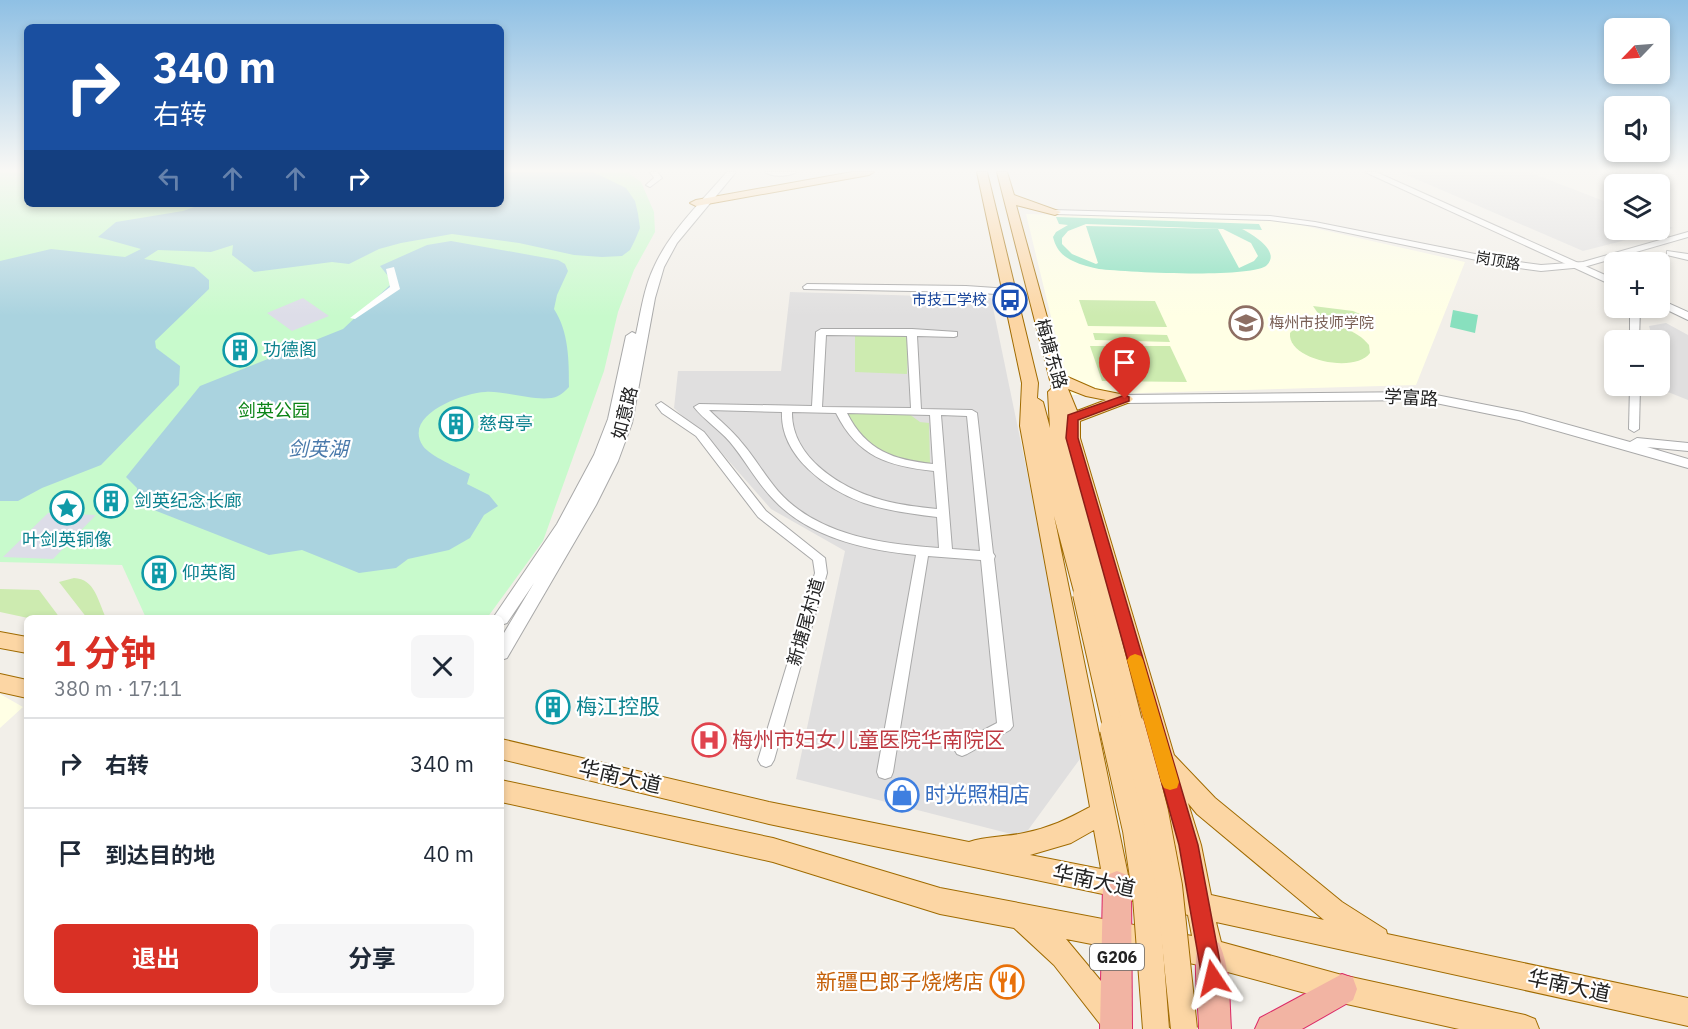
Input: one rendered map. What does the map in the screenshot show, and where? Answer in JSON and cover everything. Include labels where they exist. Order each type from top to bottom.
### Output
[{"type":"highway","name":"G206","points":[[1116,1025],[1117,885]]},
{"type":"highway","points":[[1209,953],[1213,978],[1215,1029]]},
{"type":"highway","points":[[1271,1029],[1342,989]]},
{"type":"main road","name":"梅塘东路","points":[[993,220],[1030,383],[1028,426],[1117,885]]},
{"type":"main road","name":"梅塘东路","points":[[1026,220],[1056,378],[1072,418],[1072,438],[1188,845],[1209,953]]},
{"type":"main road","points":[[1028,223],[1035,220]]},
{"type":"main road","points":[[1125,399],[1091,393],[1056,378],[1058,435],[1136,830],[1146,897],[1156,1029]]},
{"type":"main road","points":[[1030,383],[1157,822],[1169,886],[1184,1029]]},
{"type":"main road","points":[[1072,418],[1125,399]]},
{"type":"main road","points":[[0,640],[24,644]]},
{"type":"main road","points":[[0,683],[24,687]]},
{"type":"main road","name":"华南大道","points":[[504,750],[770,813],[1117,885],[1201,906],[1688,1012]]},
{"type":"main road","points":[[1164,759],[1206,806],[1333,911],[1384,946]]},
{"type":"main road","name":"华南大道","points":[[504,792],[773,850],[940,901],[1209,953],[1342,989],[1525,1029]]},
{"type":"main road","points":[[963,853],[1024,845],[1062,835],[1103,812]]},
{"type":"main road","points":[[1021,916],[1064,955],[1116,1025]]},
{"type":"street","name":"如意路","points":[[504,615],[560,531],[597,465],[612,428],[639,300],[650,267],[680,220]]},
{"type":"street","name":"如意路","points":[[504,648],[589,505],[611,461],[625,423],[649,298],[659,267],[689,220]]},
{"type":"street","name":"岗顶路","points":[[1285,220],[1315,224],[1505,264],[1541,268],[1580,264],[1688,234]]},
{"type":"street","points":[[1479,220],[1580,264]]},
{"type":"street","points":[[1483,220],[1604,276]]},
{"type":"street","points":[[1670,254],[1688,257]]},
{"type":"street","points":[[807,287],[966,289],[1010,292]]},
{"type":"street","points":[[1670,309],[1688,318]]},
{"type":"street","points":[[817,410],[821,332],[954,334]]},
{"type":"street","points":[[912,332],[916,412]]},
{"type":"street","name":"学富路","points":[[1125,399],[1421,396],[1459,402],[1599,438],[1688,464]]},
{"type":"street","points":[[1634,429],[1635,396]]},
{"type":"street","name":"新塘尾村道","points":[[661,405],[666,411],[700,434],[762,514],[819,558],[821,573],[766,760]]},
{"type":"street","points":[[962,749],[1005,726],[989,556],[972,413],[699,407],[732,437],[763,480],[800,516],[846,538],[897,549],[989,556]]},
{"type":"street","points":[[787,409],[786,416],[792,443],[811,466],[830,480],[857,496],[881,504],[942,514]]},
{"type":"street","points":[[840,410],[851,432],[870,450],[898,463],[939,468]]},
{"type":"street","points":[[935,412],[946,552]]},
{"type":"street","points":[[1599,438],[1688,447]]},
{"type":"street","points":[[885,772],[923,551]]},
{"type":"shaded area","name":"梅州市技师学院","points":[[1027,220],[1283,221],[1465,262],[1416,385],[1070,395]]},
{"type":"shaded area","points":[[1511,220],[1604,220],[1604,240],[1626,240],[1583,251]]},
{"type":"shaded area","points":[[790,292],[991,298],[1085,752],[1023,837],[796,779],[845,551],[771,509],[720,451],[674,408],[678,371],[781,371]]},
{"type":"shaded area","points":[[303,298],[329,316],[292,331],[267,313]]},
{"type":"shaded area","points":[[1666,323],[1688,335],[1688,400],[1670,393],[1670,330],[1650,330],[1649,326]]},
{"type":"shaded area","points":[[48,513],[96,515],[53,559],[3,557]]},
{"type":"shaded area","points":[[0,694],[23,707],[0,728]]},
{"type":"green space","name":"剑英公园","points":[[0,220],[654,220],[655,232],[634,270],[618,312],[604,371],[543,541],[489,615],[145,615],[122,565],[0,562]]},
{"type":"green space","points":[[1057,220],[1259,224],[1262,230],[1242,229],[1264,244],[1270,254],[1270,260],[1267,265],[1257,269],[1238,272],[1134,272],[1099,269],[1076,262],[1060,252],[1053,237],[1056,232],[1068,225],[1059,224]],"holes":[[[1086,224],[1223,229],[1251,243],[1258,256],[1254,261],[1239,268],[1218,229],[1086,226],[1098,263],[1096,264],[1072,254],[1062,244],[1062,238],[1068,231]]]},
{"type":"green space","points":[[1079,300],[1155,301],[1167,327],[1088,326]]},
{"type":"green space","points":[[1313,306],[1353,311],[1367,317],[1355,324],[1322,319]]},
{"type":"green space","points":[[1453,310],[1478,315],[1475,333],[1450,327]]},
{"type":"green space","points":[[1315,323],[1337,326],[1351,331],[1369,345],[1370,353],[1351,363],[1323,361],[1310,357],[1292,342],[1290,333],[1296,327]]},
{"type":"green space","points":[[1093,333],[1167,335],[1170,342],[1095,340]]},
{"type":"green space","points":[[855,335],[909,336],[907,374],[855,372]]},
{"type":"green space","points":[[1090,346],[1170,346],[1187,382],[1102,381]]},
{"type":"green space","points":[[844,414],[909,414],[920,422],[929,423],[930,464],[891,457],[863,440]]},
{"type":"green space","points":[[74,578],[87,582],[95,592],[105,615],[85,615],[59,582]]},
{"type":"green space","points":[[0,589],[39,590],[58,615],[24,615],[24,617],[0,612]]},
{"type":"water","points":[[128,220],[639,220],[640,228],[630,250],[622,256],[602,257],[574,255],[519,243],[452,234],[379,249],[349,264],[332,262],[254,272],[232,255],[233,245],[211,252],[158,250],[144,259],[194,267],[209,280],[209,289],[155,341],[156,348],[180,366],[179,385],[101,465],[42,488],[18,501],[0,501],[0,261],[51,249],[125,257],[141,249],[98,237],[116,222]]},
{"type":"water","name":"剑英湖","points":[[451,241],[558,260],[565,264],[568,271],[557,295],[554,309],[565,337],[569,387],[551,398],[533,398],[493,392],[463,396],[438,408],[421,425],[419,435],[423,446],[432,454],[470,474],[467,484],[489,495],[498,506],[484,515],[470,538],[449,550],[408,559],[396,568],[359,573],[302,550],[269,555],[136,503],[137,488],[126,477],[200,386],[343,329],[390,285],[388,276],[380,266],[427,245]]},
{"type":"pier","points":[[394,267],[400,289],[355,319],[350,318],[390,287],[386,269]]},
{"type":"slow traffic","points":[[1135,660],[1170,782]]},
{"type":"place","name":"市技工学校","points":[[1010,300]]},
{"type":"place","name":"梅州市技师学院","points":[[1246,323]]},
{"type":"place","name":"功德阁","points":[[240,350]]},
{"type":"place","name":"慈母亭","points":[[456,424]]},
{"type":"place","name":"剑英纪念长廊","points":[[111,501]]},
{"type":"place","name":"叶剑英铜像","points":[[67,508]]},
{"type":"place","name":"仰英阁","points":[[159,573]]},
{"type":"place","name":"梅江控股","points":[[553,707]]},
{"type":"place","name":"梅州市妇女儿童医院华南院区","points":[[709,740]]},
{"type":"place","name":"时光照相店","points":[[902,795]]},
{"type":"place","name":"新疆巴郎子烧烤店","points":[[1007,982]]},
{"type":"route","points":[[1125,399],[1072,418],[1072,438],[1188,845],[1195,872],[1213,978]]}]
